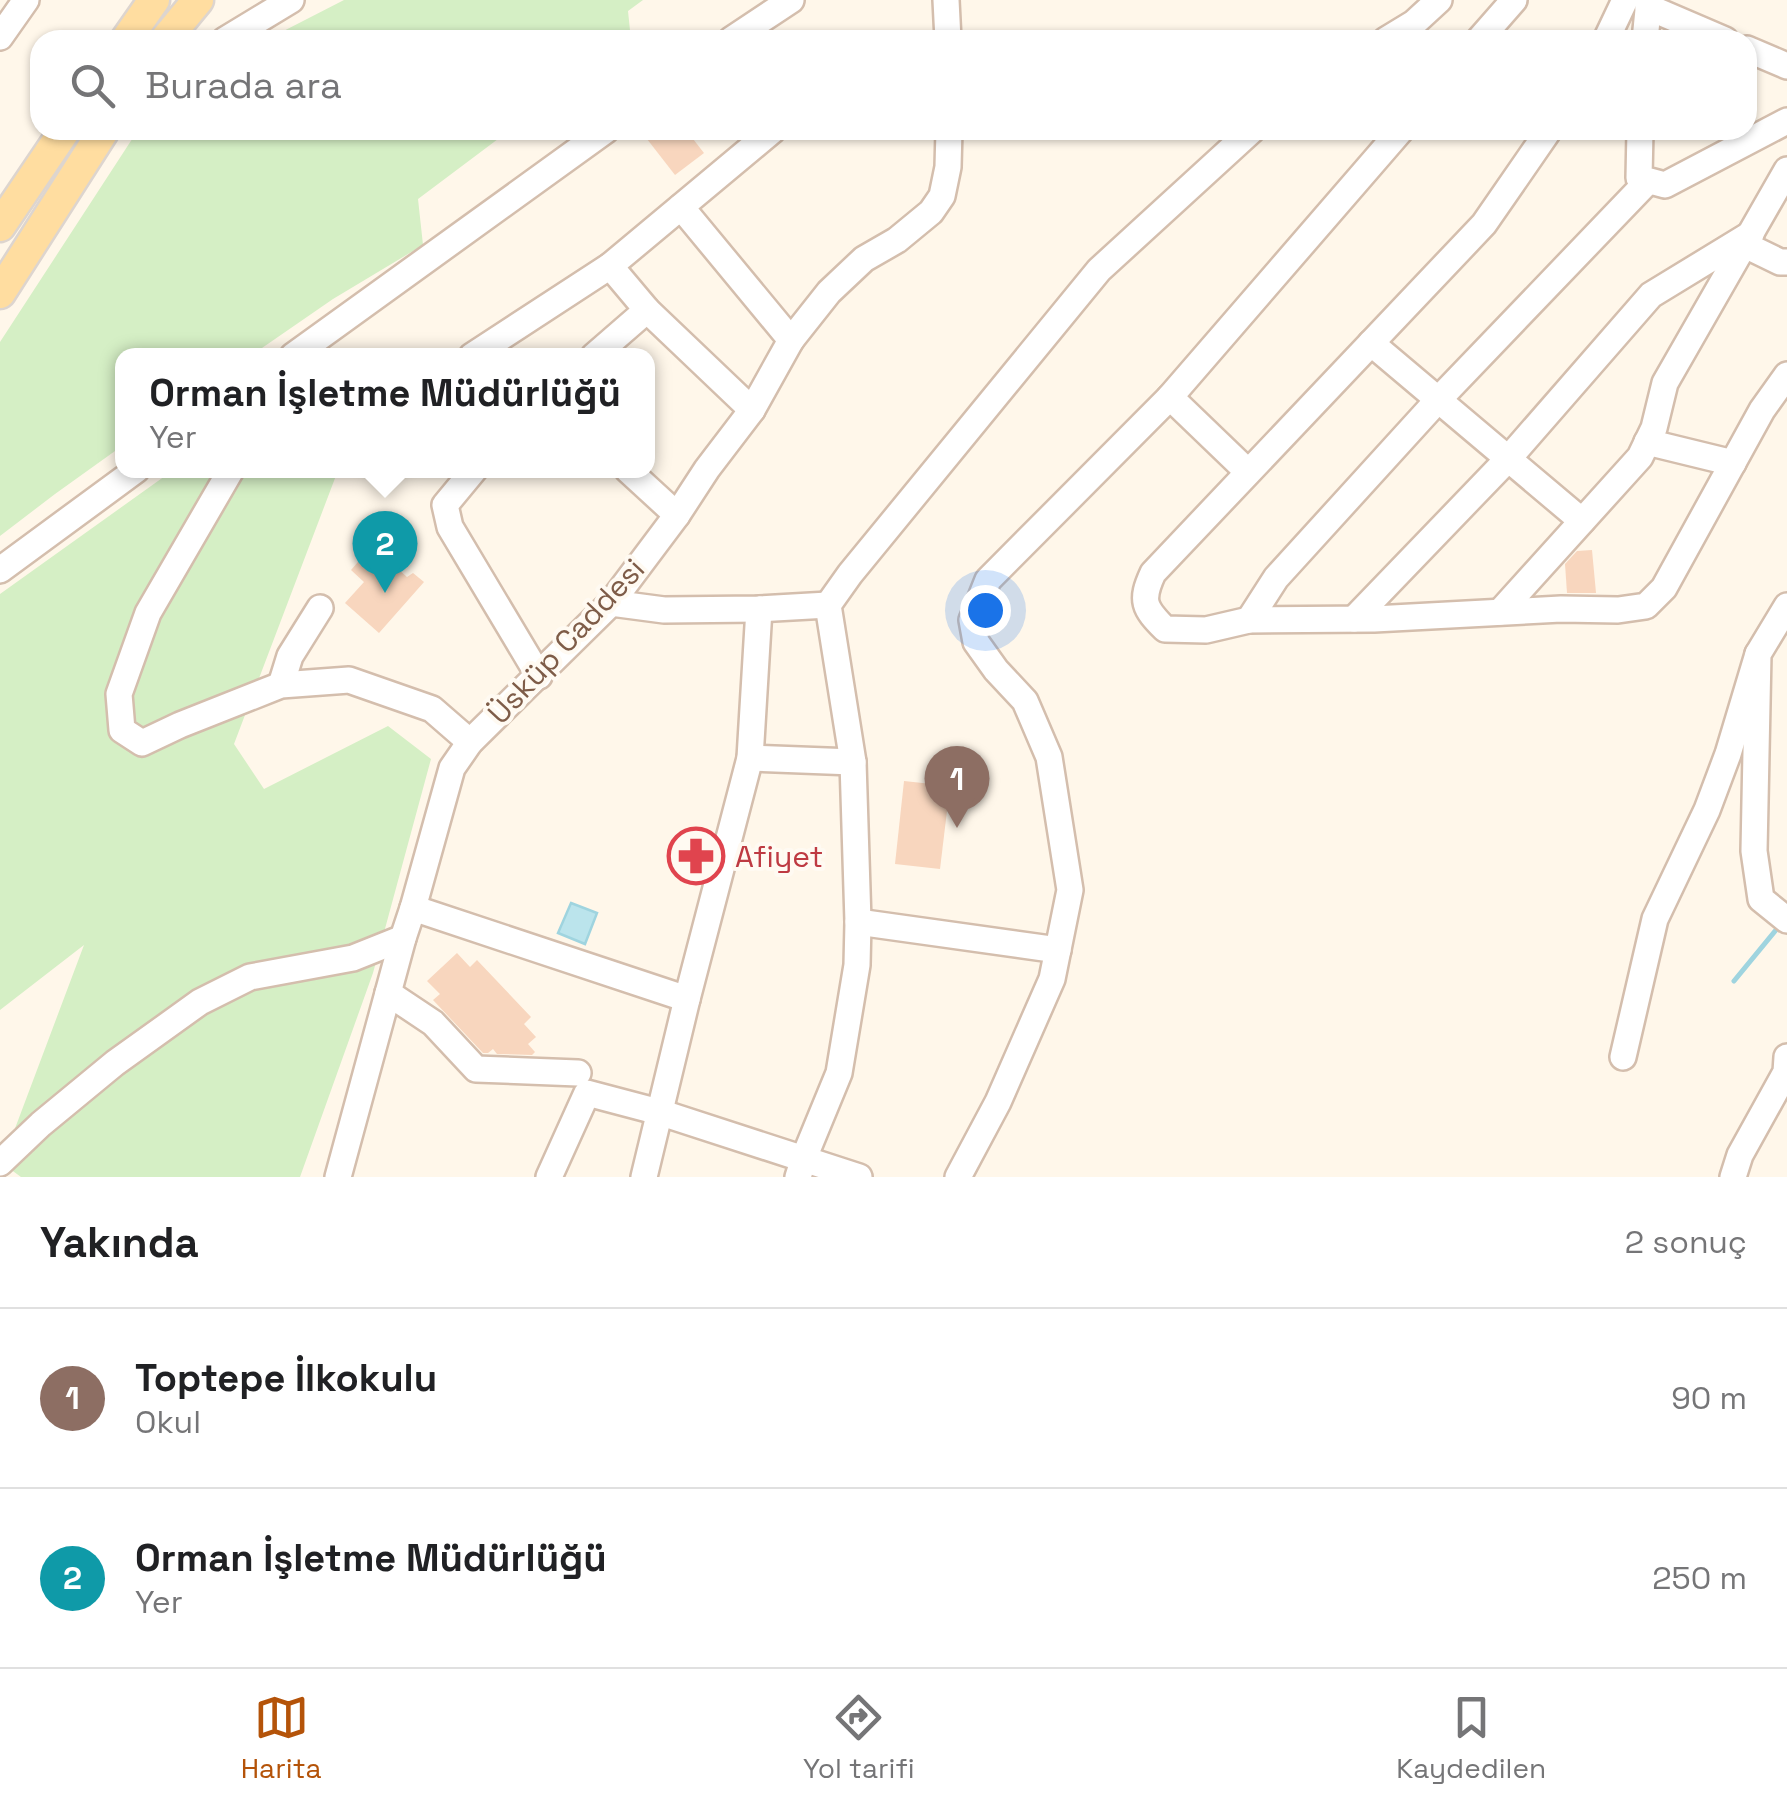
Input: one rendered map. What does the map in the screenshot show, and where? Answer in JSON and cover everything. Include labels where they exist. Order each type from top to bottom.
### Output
[{"type":"main road","points":[[133,30],[154,0]]},
{"type":"main road","points":[[173,30],[198,0]]},
{"type":"main road","points":[[0,226],[58,140]]},
{"type":"main road","points":[[0,292],[98,140]]},
{"type":"street","points":[[242,30],[291,0]]},
{"type":"street","points":[[747,30],[791,0]]},
{"type":"street","points":[[946,0],[948,30]]},
{"type":"street","points":[[1402,30],[1438,0]]},
{"type":"street","points":[[1488,30],[1514,0]]},
{"type":"street","points":[[0,37],[22,2]]},
{"type":"street","points":[[1615,30],[1641,2]]},
{"type":"street","points":[[1641,2],[1645,30]]},
{"type":"street","points":[[1641,2],[1703,30]]},
{"type":"street","points":[[1757,53],[1787,66]]},
{"type":"street","points":[[1757,138],[1787,122]]},
{"type":"street","points":[[304,348],[592,140]]},
{"type":"street","points":[[484,348],[610,266],[762,140]]},
{"type":"street","name":"Üsküp Caddesi","points":[[338,1177],[452,768],[470,742],[610,603],[678,516],[707,469],[752,410],[790,340],[829,292],[864,259],[931,212],[942,196],[949,140]]},
{"type":"street","points":[[801,1167],[839,1072],[857,966],[854,762],[828,605],[1099,270],[1241,140]]},
{"type":"street","points":[[958,1177],[998,1102],[1052,979],[1070,890],[1048,757],[1026,701],[976,642],[972,620],[988,580],[1170,397],[1392,140]]},
{"type":"street","points":[[1542,140],[1484,224],[1153,572],[1145,590],[1147,610],[1166,629],[1206,630],[1249,620],[1618,610],[1646,606],[1664,588],[1762,410],[1787,375]]},
{"type":"street","points":[[1640,140],[1639,178],[1665,186],[1753,140]]},
{"type":"street","points":[[1500,612],[1640,456],[1654,428],[1665,383],[1787,170]]},
{"type":"street","points":[[1249,620],[1276,578],[1438,400],[1648,180]]},
{"type":"street","points":[[681,207],[790,340]]},
{"type":"street","points":[[1748,239],[1780,262],[1787,262]]},
{"type":"street","points":[[1354,619],[1508,459],[1651,296],[1748,239]]},
{"type":"street","points":[[610,266],[646,310],[752,410]]},
{"type":"street","points":[[603,348],[646,310]]},
{"type":"street","points":[[1371,343],[1582,521]]},
{"type":"street","points":[[1170,397],[1248,472]]},
{"type":"street","points":[[1647,442],[1733,462]]},
{"type":"street","points":[[0,570],[125,478]]},
{"type":"street","points":[[226,478],[148,613],[119,694],[122,730],[142,742],[280,686],[349,680],[432,709],[470,742]]},
{"type":"street","points":[[467,478],[445,505],[450,527],[539,676]]},
{"type":"street","points":[[637,478],[678,516]]},
{"type":"street","points":[[610,603],[664,610],[828,605]]},
{"type":"street","points":[[1623,1057],[1655,918],[1714,791],[1758,654],[1787,606]]},
{"type":"street","points":[[280,686],[290,656],[320,608]]},
{"type":"street","points":[[644,1177],[750,758],[759,610]]},
{"type":"street","points":[[1758,654],[1754,851],[1761,899],[1787,920]]},
{"type":"street","points":[[750,758],[854,762]]},
{"type":"street","points":[[413,908],[687,999]]},
{"type":"street","points":[[858,922],[1058,950]]},
{"type":"street","points":[[0,1163],[115,1063],[200,1002],[250,977],[353,958],[403,938]]},
{"type":"street","points":[[388,993],[434,1023],[476,1069],[578,1074]]},
{"type":"street","points":[[1733,1177],[1740,1155],[1786,1072],[1787,1057]]},
{"type":"street","points":[[549,1177],[587,1093],[659,1112],[801,1167],[860,1177]]},
{"type":"green space","points":[[344,0],[643,0],[628,11],[630,30],[286,30]]},
{"type":"green space","points":[[131,140],[497,140],[418,199],[423,245],[333,299],[262,348],[115,348],[115,451],[0,536],[0,342]]},
{"type":"green space","points":[[162,478],[335,478],[234,744],[264,789],[388,726],[431,759],[373,973],[300,1177],[21,1177],[2,1163],[84,945],[0,1010],[0,594]]},
{"type":"water","points":[[571,903],[597,913],[585,944],[558,933]]},
{"type":"building","points":[[648,140],[694,140],[704,153],[675,175]]},
{"type":"building","points":[[372,546],[407,577],[413,573],[424,582],[379,633],[345,603],[364,582],[351,570]]},
{"type":"building","points":[[1592,550],[1596,593],[1567,593],[1565,564],[1577,551]]},
{"type":"building","points":[[904,781],[950,786],[940,869],[895,864]]},
{"type":"building","points":[[457,953],[470,967],[477,960],[531,1017],[524,1024],[536,1037],[528,1044],[535,1052],[532,1055],[497,1054],[493,1049],[483,1053],[433,1000],[440,994],[427,981]]},
{"type":"waterway","points":[[1734,981],[1780,925]]},
{"type":"place","name":"Orman İşletme Müdürlüğü","points":[[385,593]]},
{"type":"place","name":"Toptepe İlkokulu","points":[[957,828]]},
{"type":"place","name":"Afiyet","points":[[696,856]]}]
